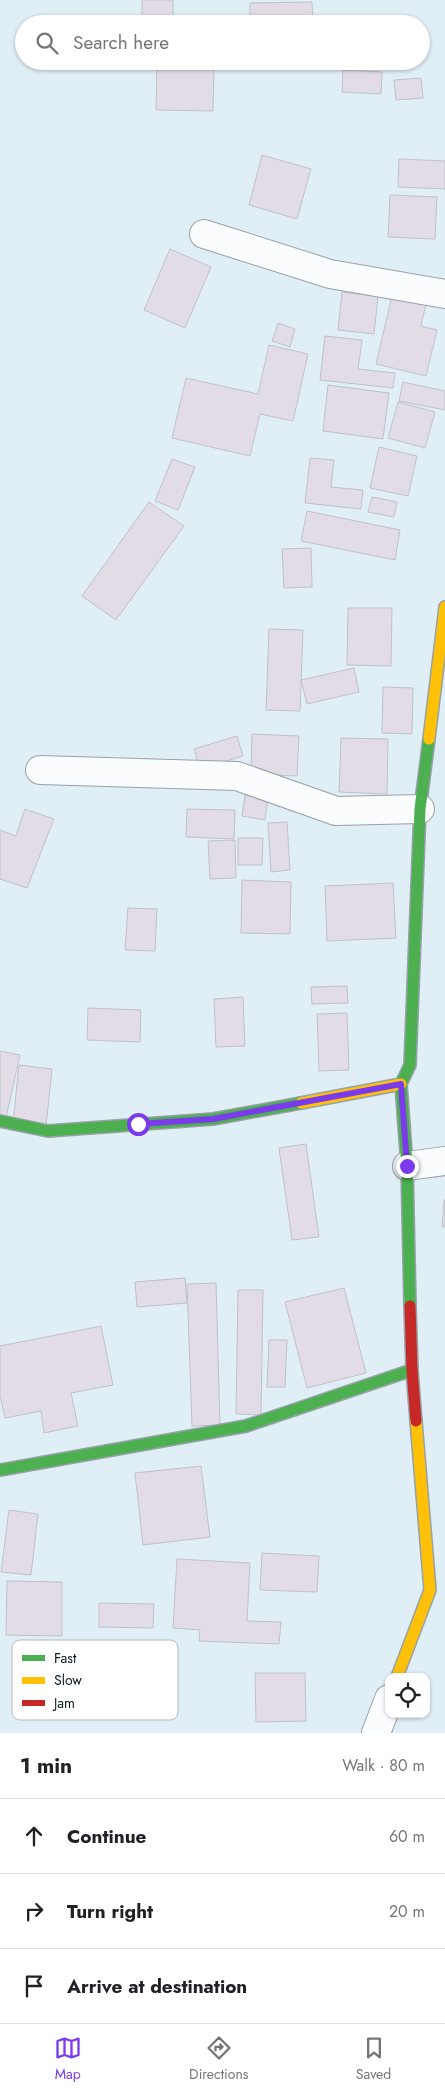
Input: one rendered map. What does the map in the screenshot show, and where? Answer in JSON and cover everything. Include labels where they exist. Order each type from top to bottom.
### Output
[{"type":"street","points":[[204,234],[330,274],[445,294]]},
{"type":"street","points":[[399,1673],[430,1590],[412,1370],[407,1166],[401,1084],[410,1065],[420,808],[445,607]]},
{"type":"street","points":[[40,770],[237,776],[336,811],[420,808]]},
{"type":"street","points":[[0,1121],[48,1131],[213,1119],[401,1084]]},
{"type":"street","points":[[407,1166],[445,1160]]},
{"type":"street","points":[[0,1470],[246,1426],[412,1370]]},
{"type":"street","points":[[376,1733],[385,1709]]},
{"type":"building","points":[[142,0],[173,0],[173,15],[142,15]]},
{"type":"building","points":[[312,2],[313,15],[250,15],[250,3]]},
{"type":"building","points":[[157,70],[214,70],[213,111],[156,110]]},
{"type":"building","points":[[343,70],[382,72],[381,94],[342,92]]},
{"type":"building","points":[[421,78],[423,98],[396,100],[394,80]]},
{"type":"building","points":[[262,155],[311,169],[297,219],[249,205]]},
{"type":"building","points":[[399,159],[445,161],[445,189],[398,187]]},
{"type":"building","points":[[390,195],[437,197],[435,239],[388,237]]},
{"type":"building","points":[[170,249],[211,267],[185,328],[144,310]]},
{"type":"building","points":[[394,287],[428,295],[421,326],[437,330],[426,376],[376,364]]},
{"type":"building","points":[[342,292],[378,296],[374,334],[338,330]]},
{"type":"building","points":[[278,323],[295,329],[290,347],[272,341]]},
{"type":"building","points":[[325,336],[362,340],[358,369],[395,373],[393,388],[320,380]]},
{"type":"building","points":[[269,345],[308,354],[293,421],[260,414],[250,456],[172,438],[186,378],[258,394]]},
{"type":"building","points":[[403,382],[445,391],[445,410],[399,401]]},
{"type":"building","points":[[328,385],[389,393],[383,439],[323,431]]},
{"type":"building","points":[[398,402],[435,412],[425,448],[388,438]]},
{"type":"building","points":[[379,447],[417,456],[408,496],[370,488]]},
{"type":"building","points":[[310,458],[334,460],[331,487],[363,490],[361,509],[305,503]]},
{"type":"building","points":[[172,459],[195,467],[178,510],[155,501]]},
{"type":"building","points":[[372,497],[397,502],[394,517],[368,512]]},
{"type":"building","points":[[149,502],[184,526],[116,620],[82,596]]},
{"type":"building","points":[[307,511],[400,530],[395,560],[301,541]]},
{"type":"building","points":[[311,548],[312,587],[284,588],[282,549]]},
{"type":"building","points":[[348,608],[392,608],[391,666],[347,665]]},
{"type":"building","points":[[269,629],[303,630],[300,711],[266,710]]},
{"type":"building","points":[[354,668],[359,692],[307,704],[301,680]]},
{"type":"building","points":[[383,687],[413,688],[412,734],[382,733]]},
{"type":"building","points":[[252,734],[299,736],[297,776],[251,774]]},
{"type":"building","points":[[237,736],[243,756],[200,769],[194,749]]},
{"type":"building","points":[[341,738],[388,739],[387,794],[339,792]]},
{"type":"building","points":[[245,795],[268,798],[265,820],[242,816]]},
{"type":"building","points":[[25,809],[54,819],[27,888],[0,879],[0,830],[16,836]]},
{"type":"building","points":[[187,809],[235,810],[234,839],[186,837]]},
{"type":"building","points":[[287,822],[290,870],[271,872],[268,823]]},
{"type":"building","points":[[238,838],[263,838],[262,865],[238,865]]},
{"type":"building","points":[[235,840],[236,878],[210,879],[208,841]]},
{"type":"building","points":[[242,880],[291,882],[290,934],[241,933]]},
{"type":"building","points":[[393,883],[396,938],[327,941],[325,886]]},
{"type":"building","points":[[128,908],[157,909],[155,951],[125,950]]},
{"type":"building","points":[[347,986],[348,1003],[312,1004],[311,987]]},
{"type":"building","points":[[243,997],[245,1046],[216,1047],[214,999]]},
{"type":"building","points":[[88,1008],[141,1010],[140,1042],[87,1040]]},
{"type":"building","points":[[347,1013],[349,1070],[319,1071],[317,1014]]},
{"type":"building","points":[[0,1051],[20,1055],[6,1118],[0,1116]]},
{"type":"building","points":[[19,1065],[52,1069],[46,1126],[13,1122]]},
{"type":"building","points":[[306,1144],[319,1237],[292,1240],[279,1148]]},
{"type":"building","points":[[444,1200],[445,1227],[442,1227]]},
{"type":"building","points":[[185,1278],[187,1303],[137,1307],[135,1282]]},
{"type":"building","points":[[216,1283],[220,1425],[192,1426],[187,1284]]},
{"type":"building","points":[[344,1288],[366,1373],[307,1388],[285,1302]]},
{"type":"building","points":[[238,1290],[263,1290],[261,1415],[236,1414]]},
{"type":"building","points":[[101,1326],[113,1385],[71,1393],[78,1426],[44,1433],[41,1411],[5,1418],[0,1395],[0,1346]]},
{"type":"building","points":[[269,1340],[287,1340],[285,1387],[267,1387]]},
{"type":"building","points":[[201,1466],[210,1537],[143,1545],[135,1473]]},
{"type":"building","points":[[9,1510],[38,1514],[31,1575],[1,1572]]},
{"type":"building","points":[[262,1553],[319,1556],[317,1592],[260,1590]]},
{"type":"building","points":[[177,1559],[250,1563],[247,1621],[281,1622],[279,1644],[199,1641],[200,1630],[173,1628]]},
{"type":"building","points":[[7,1581],[62,1582],[62,1636],[6,1635]]},
{"type":"building","points":[[99,1603],[154,1604],[153,1628],[99,1627]]},
{"type":"building","points":[[255,1673],[305,1673],[306,1721],[256,1722]]},
{"type":"traffic: fast","points":[[410,1306],[407,1166],[401,1084],[410,1065],[420,809],[429,739]]},
{"type":"traffic: fast","points":[[0,1121],[48,1131],[213,1119],[301,1103]]},
{"type":"traffic: fast","points":[[0,1470],[246,1426],[412,1370]]},
{"type":"traffic: slow","points":[[429,739],[445,607]]},
{"type":"traffic: slow","points":[[301,1103],[401,1084]]},
{"type":"traffic: slow","points":[[399,1673],[430,1590],[416,1421]]},
{"type":"traffic: jam","points":[[410,1306],[416,1421]]},
{"type":"route","points":[[138,1124],[213,1119],[401,1084],[407,1166]]}]
